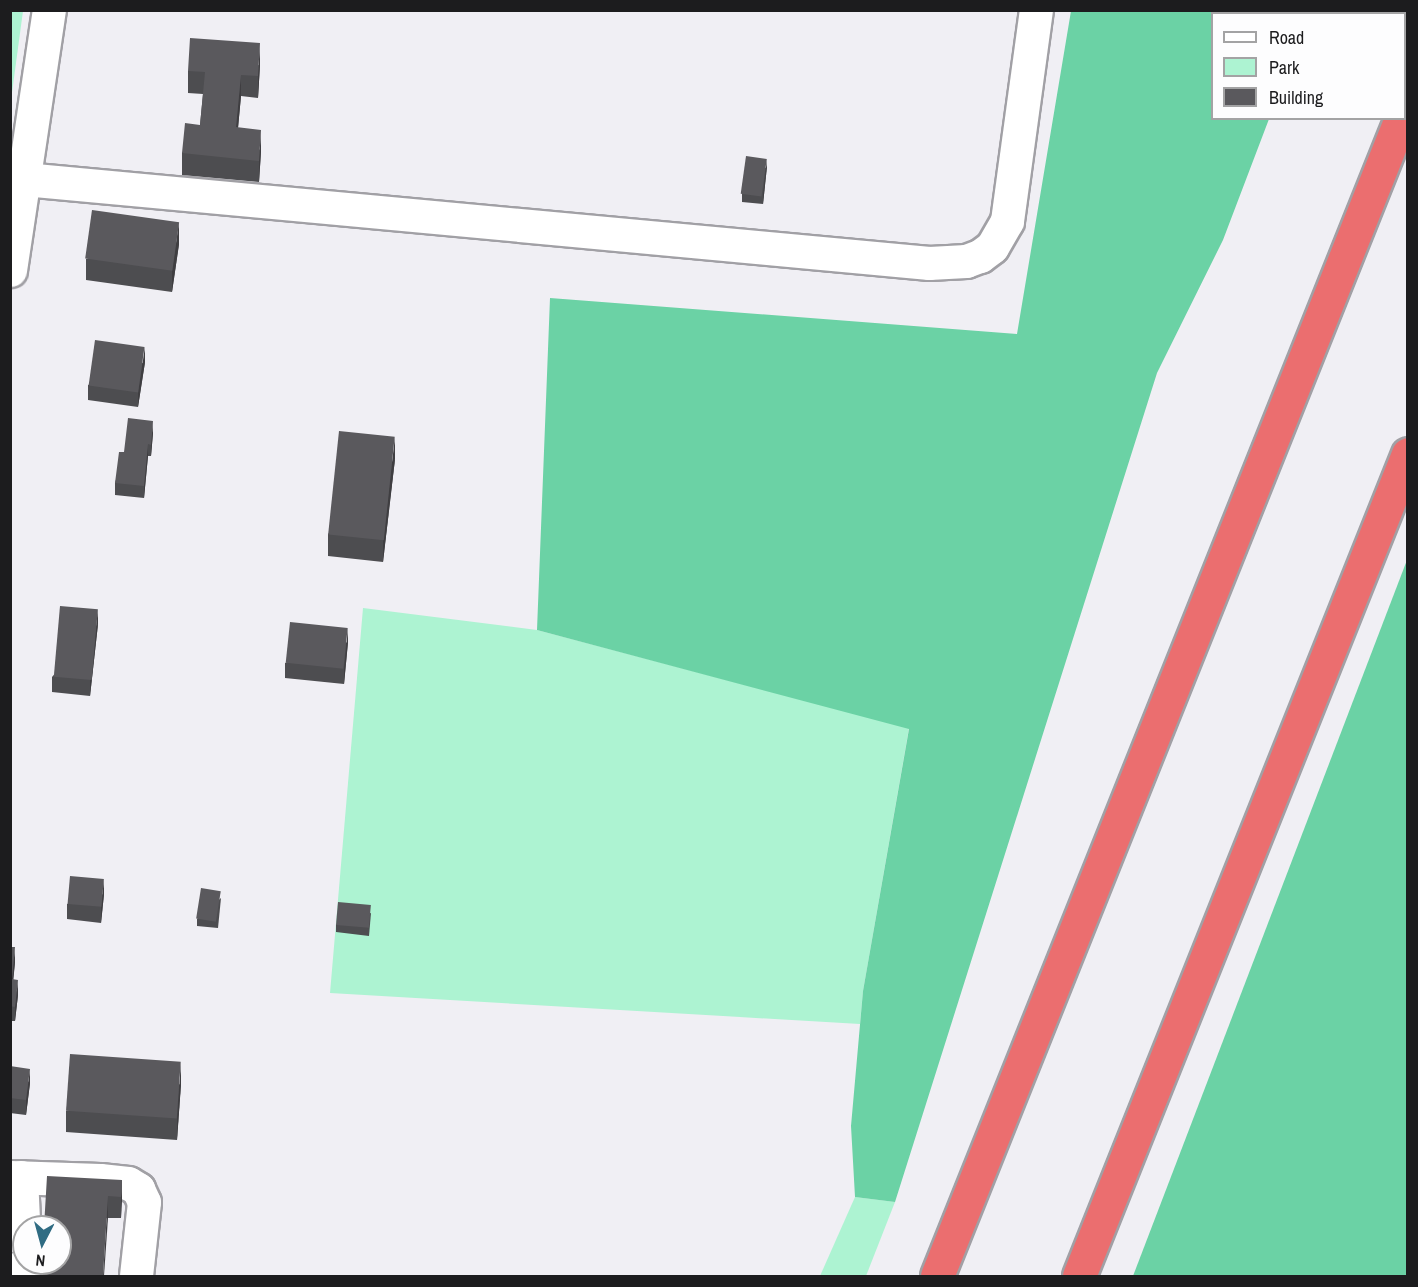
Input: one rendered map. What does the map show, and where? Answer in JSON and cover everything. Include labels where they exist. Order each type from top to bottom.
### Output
[{"type":"highway","points":[[937,1276],[1400,120]]},
{"type":"highway","points":[[1079,1276],[1407,454]]},
{"type":"street","points":[[10,270],[49,10]]},
{"type":"street","points":[[24,179],[929,263],[966,261],[980,256],[992,247],[1007,222],[1036,10]]},
{"type":"street","points":[[21,1215],[16,1177],[128,1183],[138,1189],[144,1202],[136,1276]]},
{"type":"green space","points":[[10,11],[23,11],[11,100]]},
{"type":"green space","points":[[1071,11],[1350,11],[1211,12],[1211,120],[1269,120],[1223,240],[1157,373],[895,1202],[855,1197],[851,1126],[863,991],[909,729],[537,630],[550,298],[1017,334]]},
{"type":"green space","points":[[1407,560],[1407,1276],[1133,1276]]},
{"type":"green space","points":[[363,608],[537,630],[909,728],[863,991],[860,1024],[330,993]]},
{"type":"green space","points":[[855,1197],[895,1202],[866,1276],[820,1276]]},
{"type":"building","points":[[190,38],[260,43],[258,76],[241,75],[236,127],[261,130],[259,161],[182,153],[185,123],[200,125],[205,72],[188,71]]},
{"type":"building","points":[[746,156],[767,159],[762,197],[741,194]]},
{"type":"building","points":[[92,210],[179,222],[172,271],[85,259]]},
{"type":"building","points":[[95,340],[145,347],[138,393],[89,386]]},
{"type":"building","points":[[128,418],[153,421],[144,486],[115,483],[119,452],[124,452]]},
{"type":"building","points":[[339,431],[395,437],[384,540],[328,534]]},
{"type":"building","points":[[60,606],[98,609],[92,680],[54,677]]},
{"type":"building","points":[[290,622],[348,628],[343,669],[286,663]]},
{"type":"building","points":[[70,876],[104,879],[101,907],[68,904]]},
{"type":"building","points":[[201,888],[221,891],[216,922],[196,919]]},
{"type":"building","points":[[338,902],[371,905],[369,928],[336,925]]},
{"type":"building","points":[[10,947],[15,947],[12,979],[18,980],[15,1007],[10,1006]]},
{"type":"building","points":[[70,1054],[181,1062],[177,1119],[66,1111]]},
{"type":"building","points":[[10,1066],[30,1069],[26,1100],[10,1098]]},
{"type":"building","points":[[47,1176],[122,1180],[121,1197],[108,1196],[103,1276],[41,1276],[72,1275],[72,1215],[45,1215]]}]
